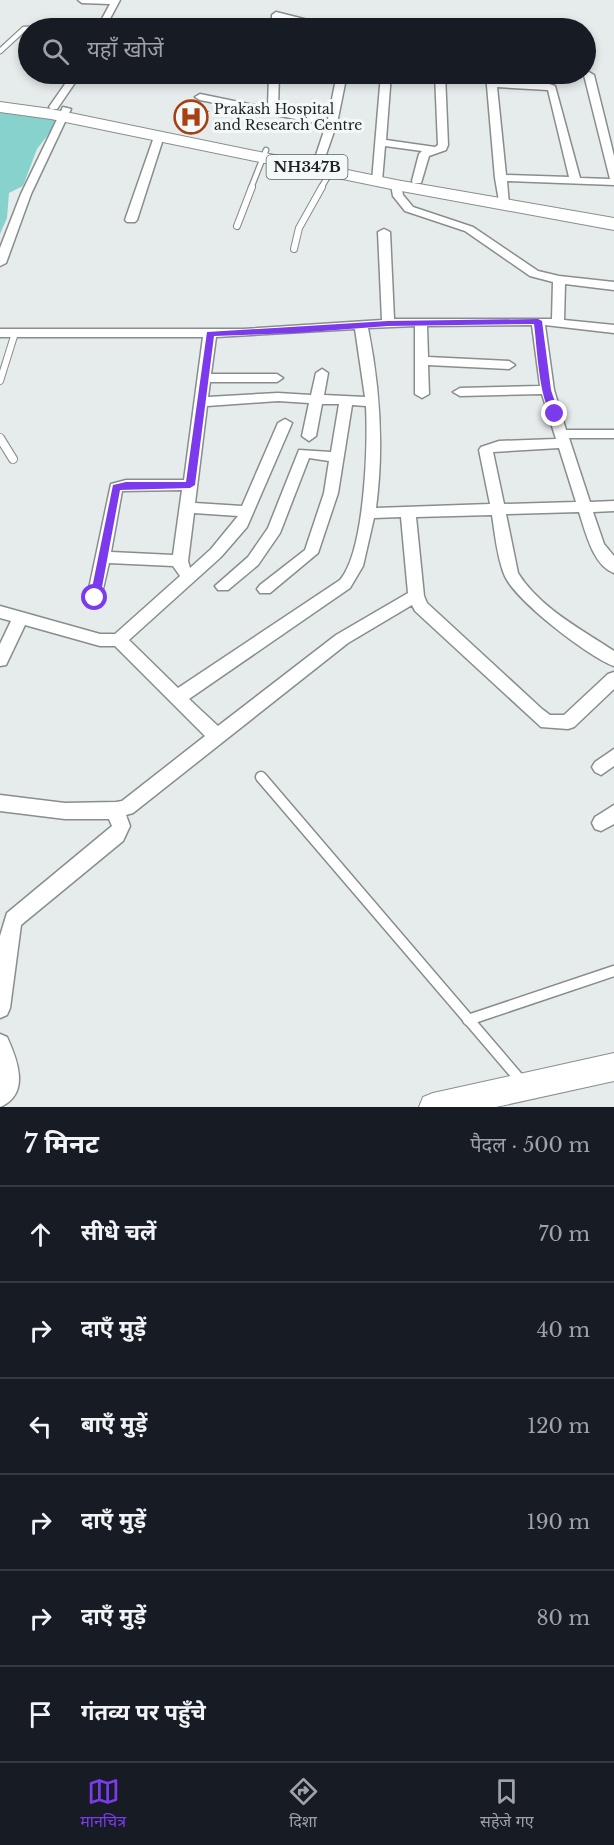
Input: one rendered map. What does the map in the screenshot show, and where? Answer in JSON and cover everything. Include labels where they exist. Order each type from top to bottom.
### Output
[{"type":"highway","name":"NH347B","points":[[0,100],[377,177],[417,181],[614,224]]},
{"type":"highway","name":"NH347B","points":[[0,107],[61,111],[159,136],[265,154]]},
{"type":"highway","name":"NH347B","points":[[377,177],[396,185],[614,215]]},
{"type":"street","points":[[82,0],[116,1],[107,18]]},
{"type":"street","points":[[276,18],[276,15],[288,18]]},
{"type":"street","points":[[0,263],[72,84]]},
{"type":"street","points":[[273,111],[274,84]]},
{"type":"street","points":[[328,166],[332,123],[340,84]]},
{"type":"street","points":[[377,177],[385,84]]},
{"type":"street","points":[[417,181],[424,154],[438,150],[443,145],[440,84]]},
{"type":"street","points":[[491,84],[503,201]]},
{"type":"street","points":[[535,84],[552,88],[575,180]]},
{"type":"street","points":[[590,84],[614,177]]},
{"type":"street","points":[[200,97],[332,123]]},
{"type":"street","points":[[131,220],[159,136]]},
{"type":"street","points":[[380,142],[438,150]]},
{"type":"street","points":[[500,178],[614,182]]},
{"type":"street","points":[[396,185],[398,196],[409,209],[469,229],[534,274],[559,280],[614,286]]},
{"type":"street","points":[[384,232],[388,323]]},
{"type":"street","points":[[558,323],[559,280]]},
{"type":"street","points":[[538,321],[547,390],[597,546],[614,567]]},
{"type":"street","points":[[0,333],[210,333],[388,323],[538,321],[614,329]]},
{"type":"street","points":[[422,323],[422,394]]},
{"type":"street","points":[[177,698],[345,584],[353,575],[369,513],[373,402],[370,367],[361,326]]},
{"type":"street","points":[[189,578],[181,567],[180,561],[210,333]]},
{"type":"street","points":[[422,361],[509,365]]},
{"type":"street","points":[[309,436],[322,373]]},
{"type":"street","points":[[204,378],[277,378]]},
{"type":"street","points":[[460,392],[547,390]]},
{"type":"street","points":[[201,402],[278,397],[373,402]]},
{"type":"street","points":[[265,589],[311,553],[331,493],[346,401]]},
{"type":"street","points":[[0,612],[99,640],[119,640],[189,578],[229,538],[248,511],[285,423]]},
{"type":"street","points":[[614,434],[563,438],[499,446],[486,450],[511,574],[516,586],[530,599],[614,660]]},
{"type":"street","points":[[223,586],[253,561],[275,529],[304,453],[336,457]]},
{"type":"street","points":[[95,598],[116,488],[126,485],[190,485]]},
{"type":"street","points":[[369,513],[614,506]]},
{"type":"street","points":[[187,508],[248,511]]},
{"type":"street","points":[[408,512],[416,596],[421,607],[536,714],[547,722],[568,722],[614,679]]},
{"type":"street","points":[[102,557],[180,561]]},
{"type":"street","points":[[0,803],[116,812],[133,803],[342,639],[416,596]]},
{"type":"street","points":[[0,660],[21,618]]},
{"type":"street","points":[[119,640],[217,737]]},
{"type":"street","points":[[0,1008],[14,919],[117,835],[121,826],[116,812]]},
{"type":"street","points":[[0,1044],[11,1072],[9,1086],[0,1096]]},
{"type":"street","points":[[434,1107],[614,1067]]},
{"type":"lane","points":[[0,51],[18,34]]},
{"type":"lane","points":[[237,226],[265,154]]},
{"type":"lane","points":[[294,249],[299,228],[328,166]]},
{"type":"lane","points":[[0,381],[15,333]]},
{"type":"lane","points":[[0,438],[13,459]]},
{"type":"lane","points":[[261,777],[525,1085]]},
{"type":"lane","points":[[468,1020],[614,971]]},
{"type":"shaded area","points":[[0,109],[55,117],[54,127],[37,149],[23,186],[9,193],[7,218],[0,234]]},
{"type":"building","points":[[191,108],[209,111],[198,123],[180,120]]},
{"type":"place","name":"Prakash Hospital and Research Centre","points":[[191,117]]},
{"type":"route","points":[[95,598],[116,488],[126,485],[190,485],[210,333],[243,333],[388,323],[538,321],[547,390],[555,414]]}]
